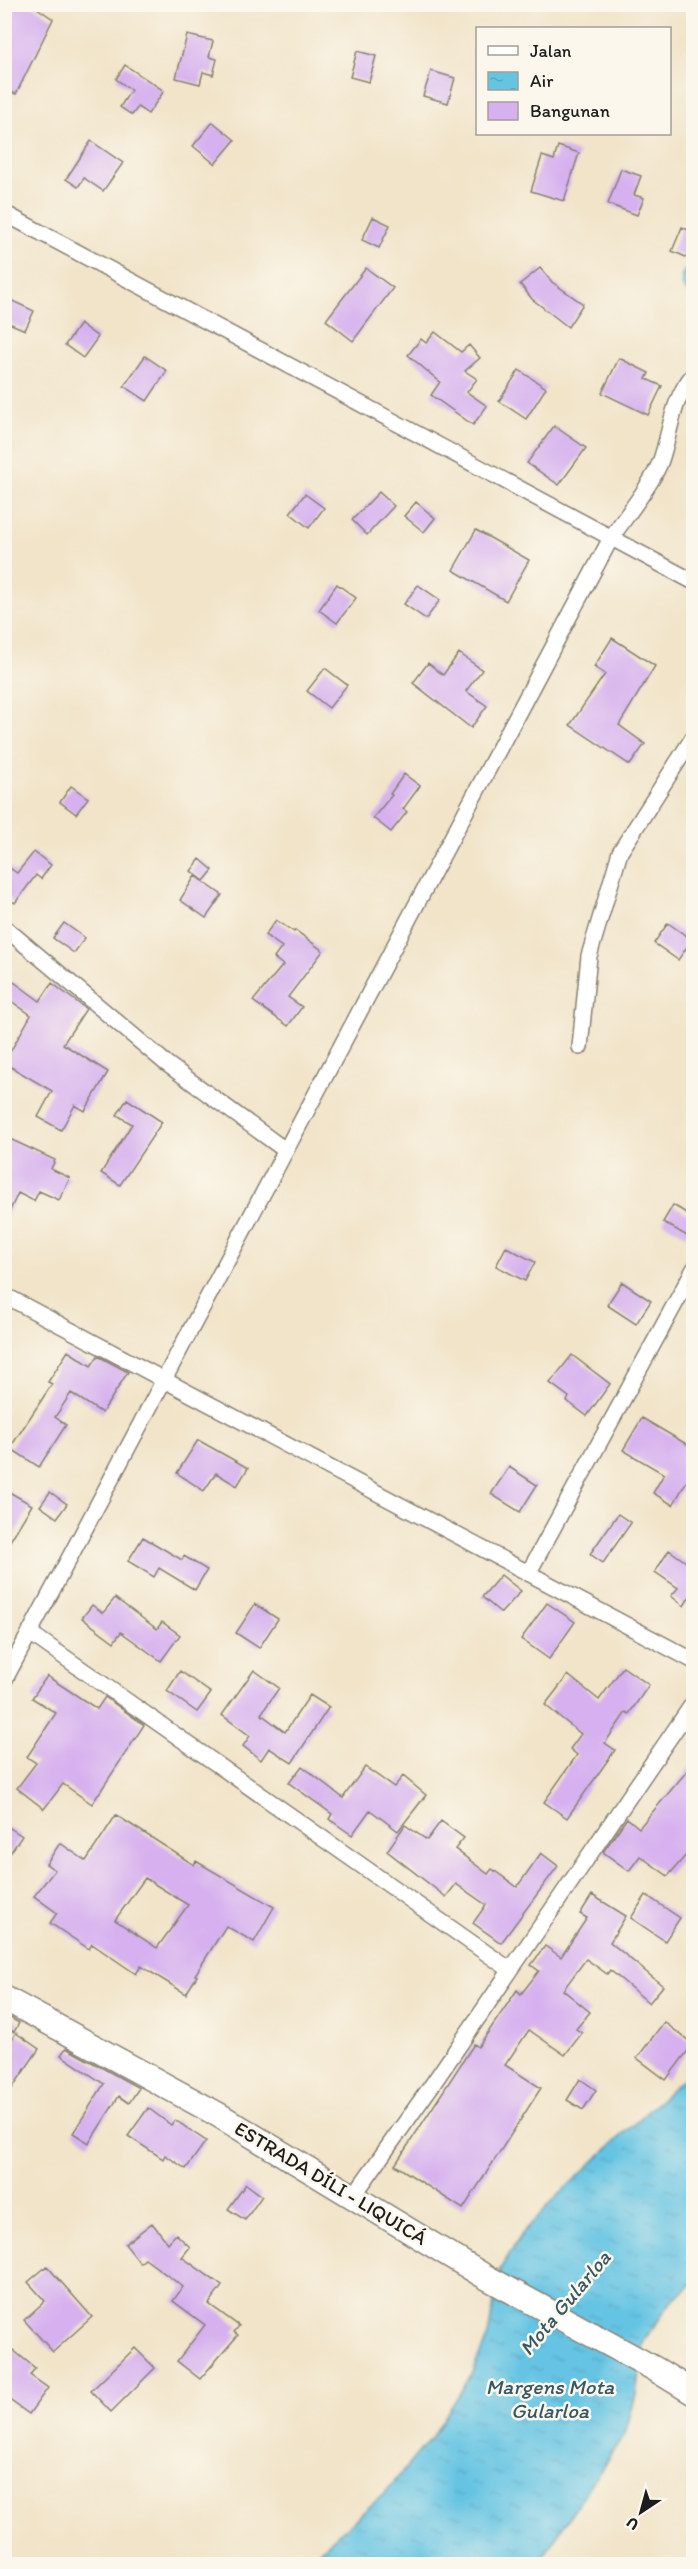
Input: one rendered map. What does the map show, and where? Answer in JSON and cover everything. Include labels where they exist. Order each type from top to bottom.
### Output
[{"type":"main road","name":"ESTRADA DÍLI - LIQUICÁ","points":[[4,1998],[217,2114],[354,2195],[484,2276],[655,2369],[693,2393]]},
{"type":"street","points":[[4,213],[693,582]]},
{"type":"street","points":[[4,1681],[611,538],[660,462],[671,417],[686,382],[693,374]]},
{"type":"street","points":[[580,1047],[589,956],[620,852],[693,736]]},
{"type":"street","points":[[4,927],[167,1064],[285,1150]]},
{"type":"street","points":[[529,1572],[693,1269]]},
{"type":"street","points":[[4,1295],[693,1661]]},
{"type":"street","points":[[30,1633],[509,1969]]},
{"type":"street","points":[[4,1647],[19,1654]]},
{"type":"street","points":[[354,2195],[432,2085],[693,1702]]},
{"type":"water","points":[[694,265],[693,296],[684,289],[682,278],[684,271]]},
{"type":"water","name":"Margens Mota Gularloa","points":[[693,2069],[693,2284],[671,2302],[643,2343],[636,2395],[625,2434],[538,2564],[304,2564],[384,2494],[434,2434],[470,2377],[488,2336],[500,2269],[522,2234],[559,2194]]},
{"type":"building","points":[[4,4],[31,4],[53,19],[16,94],[4,89]]},
{"type":"building","points":[[187,35],[213,41],[209,57],[217,59],[213,75],[203,72],[200,84],[176,78]]},
{"type":"building","points":[[357,51],[376,56],[369,82],[350,77]]},
{"type":"building","points":[[125,65],[164,91],[148,114],[138,107],[132,115],[120,107],[131,90],[116,79]]},
{"type":"building","points":[[431,71],[455,78],[448,103],[423,96]]},
{"type":"building","points":[[213,122],[235,140],[215,164],[193,146]]},
{"type":"building","points":[[91,141],[123,163],[103,191],[84,178],[78,187],[66,179]]},
{"type":"building","points":[[558,146],[579,153],[564,201],[531,191],[542,156],[554,160]]},
{"type":"building","points":[[621,169],[641,176],[634,195],[644,198],[637,215],[608,204]]},
{"type":"building","points":[[373,217],[390,225],[379,248],[362,240]]},
{"type":"building","points":[[682,227],[693,232],[693,245],[688,258],[672,251]]},
{"type":"building","points":[[366,268],[393,288],[353,341],[326,320]]},
{"type":"building","points":[[540,268],[552,282],[583,304],[568,327],[532,299],[520,284]]},
{"type":"building","points":[[4,297],[34,311],[25,330],[4,321]]},
{"type":"building","points":[[80,324],[98,337],[83,358],[65,345]]},
{"type":"building","points":[[435,332],[461,352],[469,345],[480,358],[465,371],[477,379],[467,392],[487,406],[473,425],[431,395],[440,382],[408,355],[421,339],[426,343]]},
{"type":"building","points":[[145,356],[167,371],[147,401],[124,386]]},
{"type":"building","points":[[619,358],[649,373],[646,379],[662,386],[648,415],[602,393]]},
{"type":"building","points":[[519,370],[546,388],[526,419],[499,401]]},
{"type":"building","points":[[554,426],[586,448],[559,485],[527,463]]},
{"type":"building","points":[[379,492],[394,506],[367,535],[352,520]]},
{"type":"building","points":[[305,494],[324,508],[309,528],[290,513]]},
{"type":"building","points":[[416,502],[435,518],[424,532],[404,516]]},
{"type":"building","points":[[476,530],[529,560],[506,601],[453,570]]},
{"type":"building","points":[[337,584],[356,598],[337,623],[319,610]]},
{"type":"building","points":[[418,585],[440,600],[426,619],[404,604]]},
{"type":"building","points":[[612,638],[655,666],[619,725],[645,744],[630,765],[570,725],[605,674],[594,667]]},
{"type":"building","points":[[459,653],[482,670],[466,691],[487,706],[471,728],[413,683],[428,663],[443,675]]},
{"type":"building","points":[[325,668],[347,685],[329,708],[307,691]]},
{"type":"building","points":[[404,774],[420,786],[403,809],[407,812],[391,832],[373,818],[392,795],[390,794]]},
{"type":"building","points":[[71,786],[88,798],[76,814],[60,802]]},
{"type":"building","points":[[34,852],[51,865],[41,879],[36,875],[15,903],[4,895],[4,864],[17,873]]},
{"type":"building","points":[[200,859],[213,870],[204,881],[191,871]]},
{"type":"building","points":[[195,876],[222,895],[206,918],[180,900]]},
{"type":"building","points":[[276,920],[294,932],[295,930],[323,951],[288,997],[302,1007],[288,1026],[253,1001],[283,965],[274,958],[282,947],[265,935]]},
{"type":"building","points":[[64,923],[85,938],[74,953],[53,938]]},
{"type":"building","points":[[668,923],[692,940],[678,960],[654,943]]},
{"type":"building","points":[[14,982],[40,1001],[52,983],[86,1009],[63,1044],[108,1072],[85,1111],[75,1105],[61,1130],[38,1117],[52,1091],[4,1063],[31,1015],[4,996]]},
{"type":"building","points":[[127,1099],[162,1122],[120,1185],[101,1173],[132,1124],[117,1115]]},
{"type":"building","points":[[10,1139],[55,1160],[51,1169],[70,1178],[59,1200],[39,1191],[34,1201],[18,1193],[4,1224],[4,1149]]},
{"type":"building","points":[[673,1205],[693,1217],[693,1226],[687,1236],[663,1222]]},
{"type":"building","points":[[506,1247],[535,1262],[525,1281],[496,1266]]},
{"type":"building","points":[[622,1282],[651,1301],[636,1324],[607,1305]]},
{"type":"building","points":[[68,1351],[91,1366],[98,1356],[128,1372],[102,1413],[71,1393],[55,1417],[66,1425],[39,1467],[10,1448],[52,1384],[48,1382]]},
{"type":"building","points":[[572,1355],[610,1384],[587,1416],[567,1401],[569,1397],[550,1383]]},
{"type":"building","points":[[642,1418],[693,1448],[693,1470],[673,1505],[653,1493],[664,1474],[623,1450]]},
{"type":"building","points":[[198,1440],[248,1468],[237,1486],[216,1473],[204,1491],[177,1473]]},
{"type":"building","points":[[509,1467],[537,1485],[520,1512],[491,1494]]},
{"type":"building","points":[[4,1489],[32,1505],[4,1551]]},
{"type":"building","points":[[50,1492],[67,1504],[57,1518],[40,1506]]},
{"type":"building","points":[[618,1514],[631,1523],[603,1563],[590,1554]]},
{"type":"building","points":[[143,1537],[182,1560],[184,1556],[207,1570],[195,1590],[159,1568],[154,1577],[128,1561]]},
{"type":"building","points":[[669,1550],[693,1567],[693,1598],[690,1596],[684,1606],[671,1596],[678,1588],[655,1572]]},
{"type":"building","points":[[501,1575],[521,1591],[501,1613],[482,1597]]},
{"type":"building","points":[[115,1598],[157,1629],[162,1622],[180,1635],[161,1661],[121,1632],[114,1642],[82,1618],[92,1605],[103,1613]]},
{"type":"building","points":[[547,1603],[575,1622],[549,1659],[521,1639]]},
{"type":"building","points":[[255,1604],[278,1619],[259,1648],[236,1633]]},
{"type":"building","points":[[623,1667],[649,1685],[629,1714],[626,1712],[605,1743],[615,1750],[567,1818],[544,1802],[577,1755],[570,1749],[581,1734],[545,1705],[568,1675],[599,1700]]},
{"type":"building","points":[[254,1670],[279,1688],[261,1714],[285,1732],[310,1695],[329,1707],[292,1763],[269,1748],[261,1760],[243,1746],[250,1736],[222,1715]]},
{"type":"building","points":[[180,1671],[211,1693],[197,1712],[167,1691]]},
{"type":"building","points":[[47,1676],[97,1709],[105,1697],[144,1725],[92,1804],[63,1784],[44,1809],[17,1788],[36,1763],[27,1757],[56,1713],[32,1698]]},
{"type":"building","points":[[693,1764],[693,1847],[668,1876],[640,1856],[629,1871],[603,1852],[627,1818],[639,1828]]},
{"type":"building","points":[[302,1766],[343,1798],[365,1767],[394,1787],[403,1776],[426,1795],[398,1831],[370,1810],[352,1835],[329,1819],[332,1814],[289,1783]]},
{"type":"building","points":[[116,1815],[194,1865],[196,1861],[274,1907],[254,1942],[226,1926],[195,1975],[197,1976],[186,1994],[141,1966],[136,1974],[92,1944],[89,1949],[50,1923],[57,1913],[34,1896],[55,1870],[46,1864],[60,1843],[86,1861]],"holes":[[[145,1878],[188,1905],[157,1948],[115,1920]]]},
{"type":"building","points":[[441,1821],[464,1838],[455,1849],[488,1874],[492,1869],[517,1887],[541,1853],[558,1866],[501,1943],[473,1923],[486,1905],[456,1884],[446,1897],[387,1851],[405,1825],[427,1840]]},
{"type":"building","points":[[4,1824],[22,1836],[4,1862]]},
{"type":"building","points":[[592,1895],[626,1916],[610,1942],[663,1986],[649,2003],[610,1970],[607,1974],[586,1959],[563,1990],[590,2012],[576,2029],[582,2033],[565,2055],[529,2030],[505,2065],[541,2088],[463,2209],[395,2165],[474,2044],[478,2047],[517,1990],[521,1994],[539,1971],[531,1965],[545,1946],[561,1957],[587,1918],[580,1914]]},
{"type":"building","points":[[646,1895],[680,1918],[665,1941],[631,1918]]},
{"type":"building","points":[[4,2014],[19,2023],[14,2032],[4,2026]]},
{"type":"building","points":[[664,2022],[693,2044],[666,2080],[637,2058]]},
{"type":"building","points":[[16,2033],[39,2049],[4,2100],[4,2050]]},
{"type":"building","points":[[66,2048],[139,2088],[129,2103],[119,2096],[89,2143],[73,2133],[104,2084],[61,2055]]},
{"type":"building","points":[[580,2079],[596,2090],[583,2110],[567,2100]]},
{"type":"building","points":[[148,2108],[171,2125],[175,2120],[206,2141],[186,2169],[165,2155],[163,2159],[128,2136]]},
{"type":"building","points":[[246,2184],[262,2196],[245,2220],[228,2209]]},
{"type":"building","points":[[152,2223],[168,2243],[176,2234],[190,2247],[182,2257],[222,2286],[209,2304],[239,2326],[234,2332],[238,2335],[200,2379],[177,2361],[205,2325],[173,2301],[183,2287],[145,2259],[140,2263],[125,2244]]},
{"type":"building","points":[[47,2266],[92,2317],[53,2352],[24,2320],[45,2301],[28,2282]]},
{"type":"building","points":[[135,2348],[155,2368],[111,2412],[91,2391]]},
{"type":"building","points":[[13,2350],[35,2368],[30,2375],[48,2388],[29,2414],[4,2396],[4,2361]]},
{"type":"water label","name":"Mota Gularloa","points":[[565,2303]]}]
